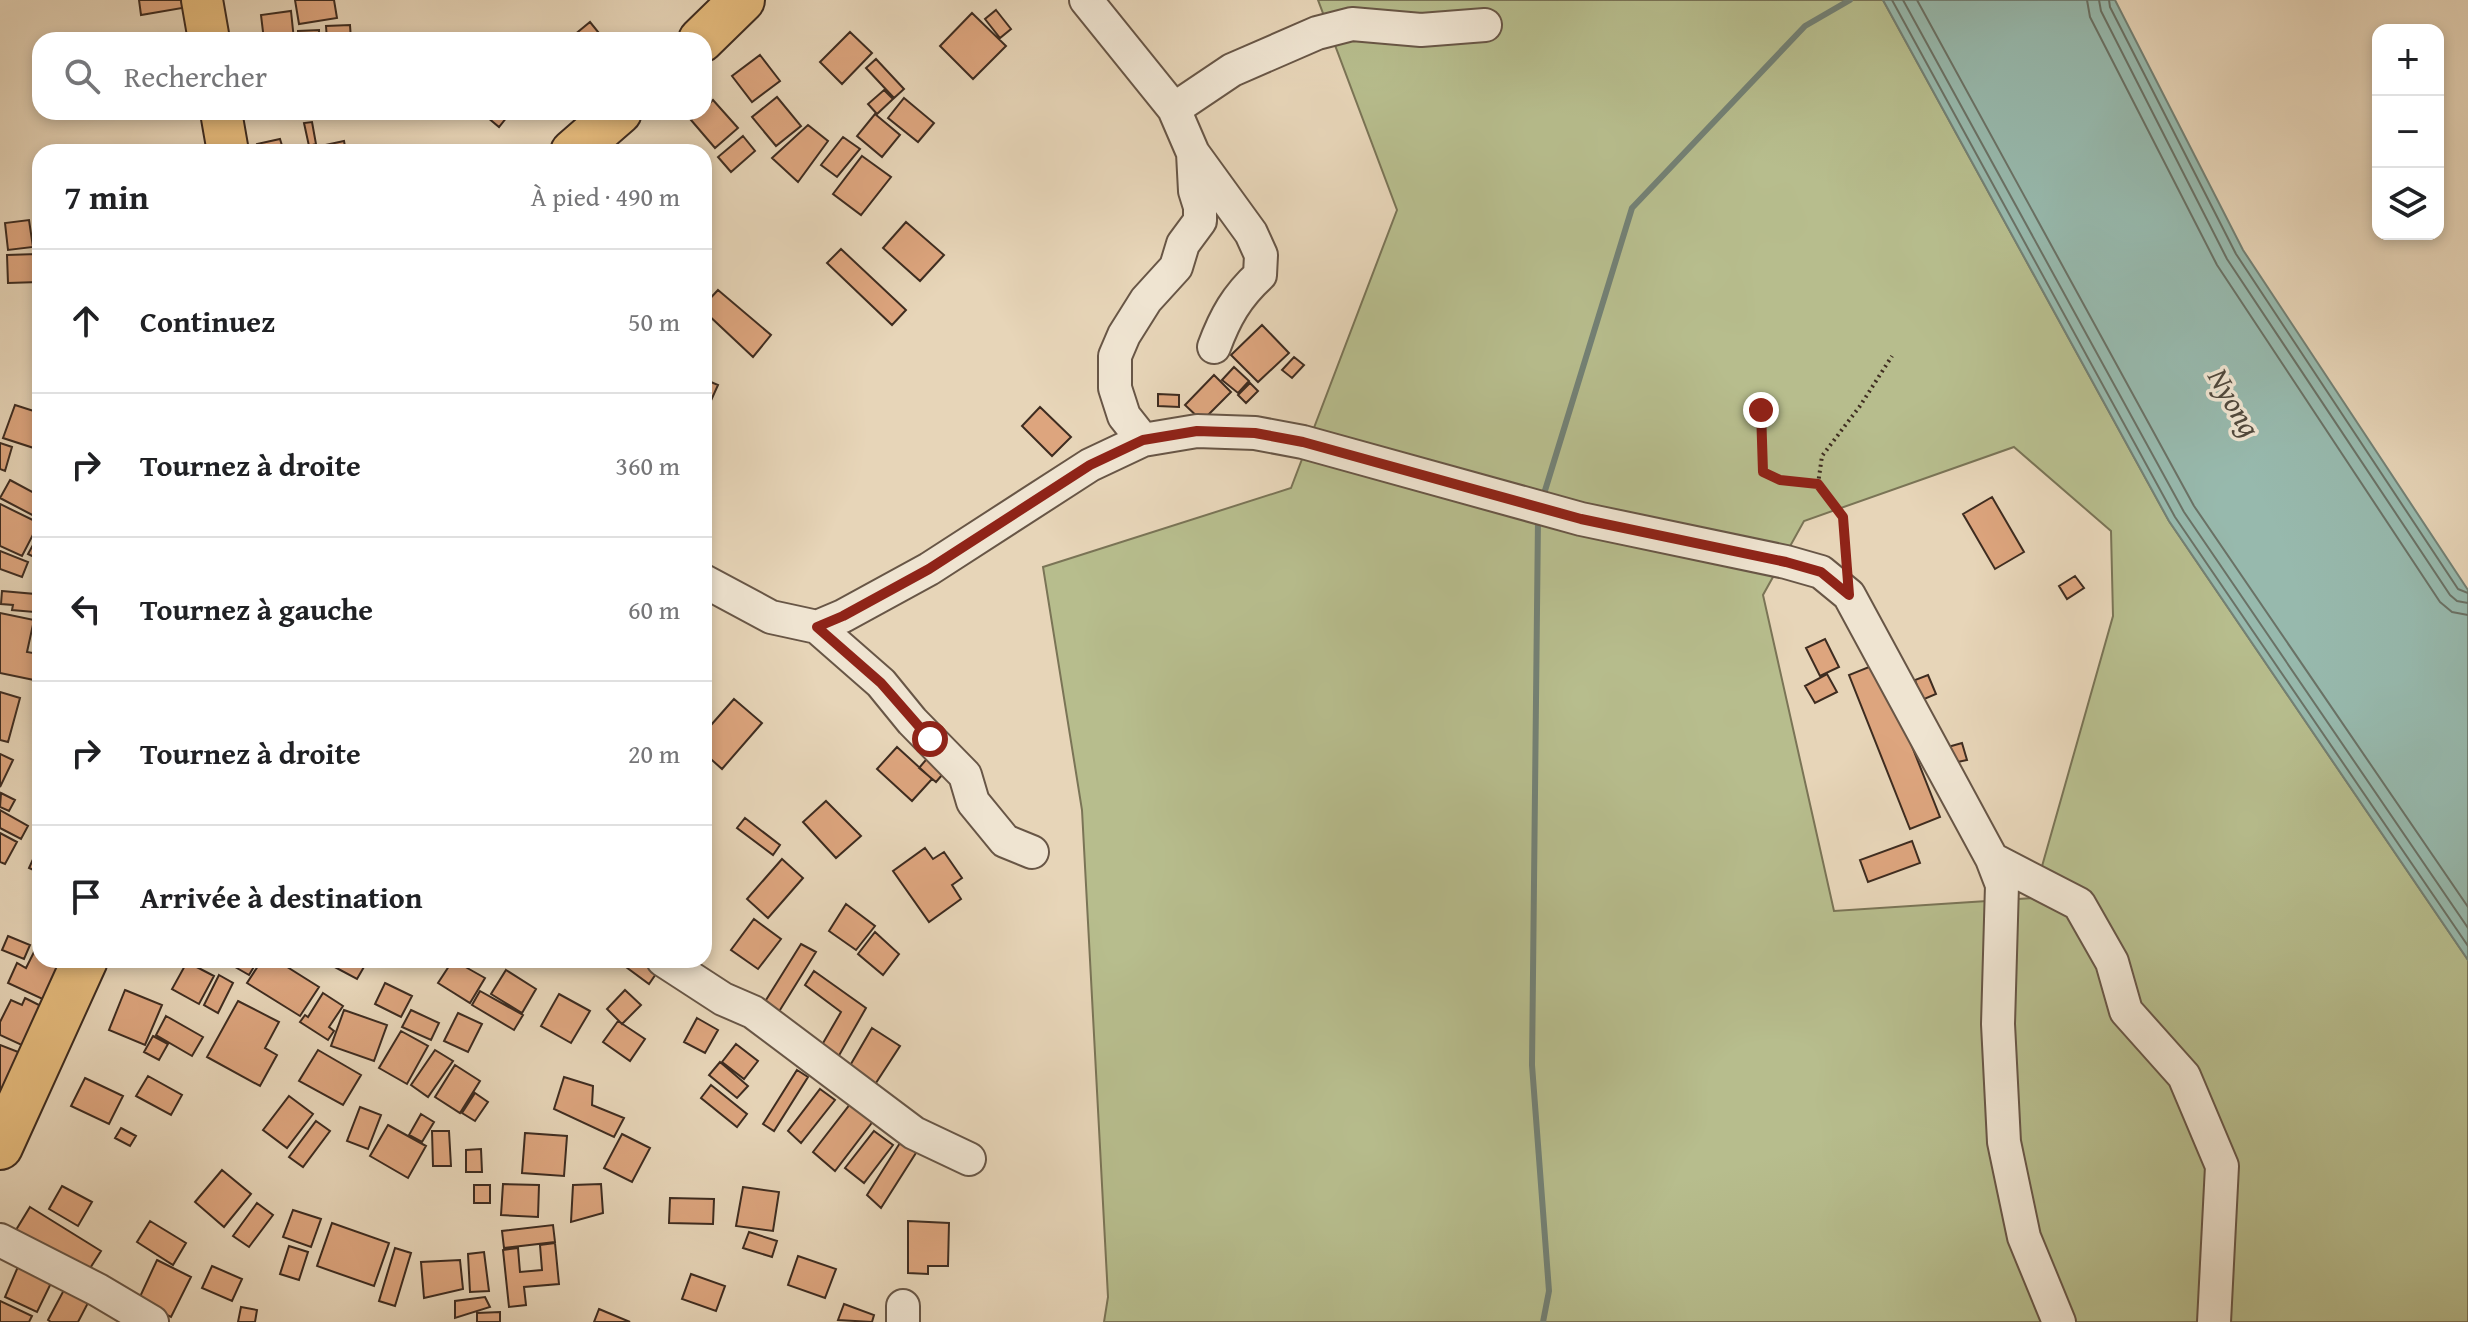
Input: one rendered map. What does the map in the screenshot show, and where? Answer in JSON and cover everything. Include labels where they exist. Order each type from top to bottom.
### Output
[{"type":"highway","points":[[709,32],[742,0]]},
{"type":"highway","points":[[582,144],[610,120]]},
{"type":"highway","points":[[0,1147],[81,968]]},
{"type":"main road","points":[[202,0],[208,32]]},
{"type":"main road","points":[[222,120],[227,144]]},
{"type":"street","points":[[1086,0],[1174,109],[1193,153],[1251,233],[1261,255],[1260,275],[1241,292],[1223,322],[1214,347]]},
{"type":"street","points":[[1174,109],[1232,70],[1275,49],[1329,30],[1352,24],[1421,30],[1485,25]]},
{"type":"street","points":[[1143,440],[1124,416],[1115,388],[1115,356],[1146,300],[1176,267],[1183,244],[1200,221],[1193,153]]},
{"type":"street","points":[[817,627],[929,569],[1090,465],[1143,440],[1197,431],[1255,433],[1303,442],[1581,519],[1821,572],[1849,595],[1992,859],[2002,885],[1998,1024],[2004,1142],[2024,1237],[2059,1322]]},
{"type":"street","points":[[712,585],[771,617],[817,627],[881,683],[912,721],[965,775],[973,802],[1005,841],[1032,852]]},
{"type":"street","points":[[1992,859],[2079,904],[2112,962],[2126,1011],[2184,1076],[2222,1166],[2214,1322]]},
{"type":"street","points":[[675,968],[723,999],[753,1012],[914,1133],[969,1159]]},
{"type":"street","points":[[0,1240],[98,1290],[152,1322]]},
{"type":"path","points":[[1849,595],[1843,517],[1818,484],[1822,456],[1860,406],[1892,356]]},
{"type":"path","points":[[1761,410],[1763,472],[1780,480],[1818,484]]},
{"type":"green space","points":[[1318,0],[1883,0],[2169,521],[2468,960],[2468,1322],[1104,1322],[1108,1297],[1082,810],[1043,567],[1291,488],[1397,210]],"holes":[[[2014,447],[2111,531],[2113,616],[2033,898],[1834,911],[1763,595],[1804,521]]]},
{"type":"water","name":"Nyong","points":[[1883,0],[2115,0],[2243,250],[2468,590],[2468,960],[2169,521]]},
{"type":"building","points":[[139,0],[187,0],[188,7],[141,15]]},
{"type":"building","points":[[295,0],[334,0],[337,18],[299,24]]},
{"type":"building","points":[[996,10],[1011,29],[1000,38],[985,19]]},
{"type":"building","points":[[291,11],[293,32],[263,32],[261,15]]},
{"type":"building","points":[[972,13],[1006,46],[973,79],[940,46]]},
{"type":"building","points":[[590,22],[598,32],[578,32]]},
{"type":"building","points":[[350,25],[350,32],[326,32],[326,26]]},
{"type":"building","points":[[850,32],[872,53],[842,84],[820,62]]},
{"type":"building","points":[[760,55],[780,81],[752,102],[732,76]]},
{"type":"building","points":[[876,59],[904,89],[894,98],[866,68]]},
{"type":"building","points":[[884,90],[893,99],[877,114],[868,104]]},
{"type":"building","points":[[777,97],[801,126],[776,146],[752,117]]},
{"type":"building","points":[[904,98],[934,123],[918,142],[888,118]]},
{"type":"building","points":[[712,101],[738,128],[715,148],[691,120],[712,120]]},
{"type":"building","points":[[875,114],[900,135],[882,157],[857,136]]},
{"type":"building","points":[[491,120],[505,120],[499,127]]},
{"type":"building","points":[[312,122],[316,144],[309,144],[304,123]]},
{"type":"building","points":[[808,125],[828,141],[798,182],[772,158]]},
{"type":"building","points":[[743,136],[755,151],[731,172],[718,157]]},
{"type":"building","points":[[843,137],[860,149],[837,177],[821,165]]},
{"type":"building","points":[[280,139],[282,144],[257,144]]},
{"type":"building","points":[[862,156],[891,177],[861,215],[833,194]]},
{"type":"building","points":[[29,220],[32,247],[8,250],[5,223]]},
{"type":"building","points":[[906,222],[944,255],[920,281],[883,248]]},
{"type":"building","points":[[841,249],[906,310],[892,325],[827,263]]},
{"type":"building","points":[[32,254],[32,282],[8,283],[7,255]]},
{"type":"building","points":[[718,290],[771,335],[753,357],[712,319],[712,296]]},
{"type":"building","points":[[1262,325],[1289,353],[1258,382],[1231,355]]},
{"type":"building","points":[[1294,357],[1304,365],[1292,378],[1282,370]]},
{"type":"building","points":[[1234,367],[1249,381],[1238,393],[1222,380]]},
{"type":"building","points":[[1214,375],[1231,392],[1202,421],[1185,405]]},
{"type":"building","points":[[712,382],[718,385],[712,398]]},
{"type":"building","points":[[1250,383],[1258,391],[1246,403],[1238,395]]},
{"type":"building","points":[[1158,394],[1179,395],[1179,407],[1158,406]]},
{"type":"building","points":[[15,405],[32,410],[32,447],[3,438]]},
{"type":"building","points":[[1040,407],[1071,437],[1052,456],[1022,426]]},
{"type":"building","points":[[0,443],[12,447],[5,471],[0,469]]},
{"type":"building","points":[[10,480],[32,492],[32,515],[0,498]]},
{"type":"building","points":[[1992,497],[2024,552],[1995,569],[1963,514]]},
{"type":"building","points":[[0,504],[32,520],[32,537],[22,556],[0,546]]},
{"type":"building","points":[[0,551],[28,562],[22,577],[0,569]]},
{"type":"building","points":[[2075,576],[2084,588],[2067,599],[2059,586]]},
{"type":"building","points":[[2,591],[32,594],[32,612],[12,610],[13,605],[1,604]]},
{"type":"building","points":[[0,613],[32,620],[27,652],[32,653],[32,680],[0,673]]},
{"type":"building","points":[[1825,639],[1839,667],[1820,676],[1806,648]]},
{"type":"building","points":[[1879,663],[1940,817],[1910,829],[1849,675]]},
{"type":"building","points":[[1827,674],[1837,692],[1815,703],[1805,686]]},
{"type":"building","points":[[1928,675],[1936,694],[1922,700],[1915,680]]},
{"type":"building","points":[[0,692],[20,698],[8,742],[0,740]]},
{"type":"building","points":[[734,699],[762,723],[722,769],[712,760],[712,724]]},
{"type":"building","points":[[1962,743],[1967,760],[1953,763],[1948,747]]},
{"type":"building","points":[[897,747],[932,779],[912,801],[877,769]]},
{"type":"building","points":[[0,754],[13,760],[0,787]]},
{"type":"building","points":[[931,754],[948,768],[936,782],[919,768]]},
{"type":"building","points":[[1,793],[15,800],[9,811],[0,807]]},
{"type":"building","points":[[826,801],[861,836],[836,858],[803,822]]},
{"type":"building","points":[[0,810],[28,826],[21,839],[0,828]]},
{"type":"building","points":[[745,818],[780,845],[773,855],[737,828]]},
{"type":"building","points":[[0,833],[17,842],[5,864],[0,862]]},
{"type":"building","points":[[1912,841],[1920,863],[1868,882],[1860,860]]},
{"type":"building","points":[[925,848],[933,859],[944,852],[962,878],[952,885],[961,899],[929,922],[893,871]]},
{"type":"building","points":[[782,859],[803,878],[768,918],[747,899]]},
{"type":"building","points":[[846,904],[875,926],[856,950],[829,931]]},
{"type":"building","points":[[754,919],[781,939],[758,969],[731,950]]},
{"type":"building","points":[[875,932],[899,954],[883,975],[858,954]]},
{"type":"building","points":[[8,936],[30,945],[24,959],[2,950]]},
{"type":"building","points":[[801,944],[816,952],[775,1018],[761,1008]]},
{"type":"building","points":[[32,956],[32,968],[66,968],[49,1002],[8,983],[17,963],[26,968]]},
{"type":"building","points":[[184,968],[199,968],[214,976],[199,1004],[172,989]]},
{"type":"building","points":[[237,968],[253,968],[249,975]]},
{"type":"building","points":[[257,968],[289,968],[319,987],[300,1016],[247,983]]},
{"type":"building","points":[[336,968],[363,968],[357,979]]},
{"type":"building","points":[[448,968],[467,968],[485,978],[470,1003],[438,983]]},
{"type":"building","points":[[627,968],[660,968],[649,984]]},
{"type":"building","points":[[506,970],[536,989],[522,1013],[491,994]]},
{"type":"building","points":[[814,971],[866,1008],[837,1059],[819,1050],[841,1012],[805,985]]},
{"type":"building","points":[[219,975],[233,983],[218,1013],[204,1005]]},
{"type":"building","points":[[385,983],[412,996],[401,1017],[375,1004]]},
{"type":"building","points":[[125,990],[162,1005],[145,1045],[109,1030]]},
{"type":"building","points":[[625,990],[641,1005],[622,1024],[607,1009]]},
{"type":"building","points":[[480,991],[523,1015],[514,1030],[472,1005]]},
{"type":"building","points":[[323,993],[343,1006],[329,1027],[334,1031],[328,1040],[300,1022],[305,1015],[308,1017]]},
{"type":"building","points":[[559,994],[590,1011],[571,1043],[541,1026]]},
{"type":"building","points":[[25,998],[45,1008],[26,1047],[0,1035],[0,1022],[11,1000],[22,1005]]},
{"type":"building","points":[[238,1001],[279,1022],[265,1048],[277,1055],[260,1086],[207,1057]]},
{"type":"building","points":[[344,1010],[387,1025],[374,1061],[331,1046]]},
{"type":"building","points":[[411,1010],[439,1023],[431,1040],[402,1027]]},
{"type":"building","points":[[458,1013],[482,1024],[468,1052],[444,1041]]},
{"type":"building","points":[[166,1016],[203,1037],[192,1056],[156,1035]]},
{"type":"building","points":[[697,1018],[718,1030],[705,1053],[684,1042]]},
{"type":"building","points":[[618,1021],[645,1039],[630,1061],[603,1042]]},
{"type":"building","points":[[872,1028],[900,1046],[872,1089],[848,1069]]},
{"type":"building","points":[[401,1031],[428,1046],[407,1084],[379,1068]]},
{"type":"building","points":[[153,1036],[168,1044],[159,1060],[144,1052]]},
{"type":"building","points":[[736,1044],[758,1061],[744,1079],[722,1062]]},
{"type":"building","points":[[0,1045],[31,1057],[0,1096]]},
{"type":"building","points":[[318,1050],[361,1075],[343,1105],[299,1081]]},
{"type":"building","points":[[435,1050],[453,1061],[428,1097],[411,1085]]},
{"type":"building","points":[[720,1062],[748,1086],[737,1098],[709,1075]]},
{"type":"building","points":[[455,1065],[480,1081],[460,1113],[435,1097]]},
{"type":"building","points":[[797,1070],[808,1077],[774,1131],[763,1124]]},
{"type":"building","points":[[148,1076],[182,1095],[171,1115],[136,1096]]},
{"type":"building","points":[[564,1077],[593,1086],[592,1105],[624,1118],[614,1137],[554,1109]]},
{"type":"building","points":[[85,1078],[123,1096],[109,1124],[71,1106]]},
{"type":"building","points":[[711,1085],[747,1114],[737,1127],[701,1098]]},
{"type":"building","points":[[820,1089],[835,1100],[801,1143],[788,1131]]},
{"type":"building","points":[[475,1093],[488,1102],[475,1121],[462,1113]]},
{"type":"building","points":[[289,1096],[313,1114],[287,1148],[263,1130]]},
{"type":"building","points":[[851,1103],[874,1120],[835,1171],[813,1152]]},
{"type":"building","points":[[360,1107],[381,1115],[368,1149],[347,1141]]},
{"type":"building","points":[[421,1114],[434,1122],[422,1142],[409,1135]]},
{"type":"building","points":[[316,1121],[330,1131],[303,1167],[289,1157]]},
{"type":"building","points":[[388,1125],[426,1146],[408,1178],[370,1156]]},
{"type":"building","points":[[121,1128],[136,1136],[130,1146],[115,1138]]},
{"type":"building","points":[[432,1131],[449,1131],[451,1166],[433,1166]]},
{"type":"building","points":[[874,1131],[893,1145],[864,1183],[845,1168]]},
{"type":"building","points":[[525,1133],[567,1136],[564,1176],[522,1173]]},
{"type":"building","points":[[622,1134],[650,1148],[632,1182],[604,1168]]},
{"type":"building","points":[[905,1135],[921,1145],[881,1208],[867,1195]]},
{"type":"building","points":[[481,1149],[482,1172],[466,1172],[466,1150]]},
{"type":"building","points":[[222,1170],[251,1194],[224,1227],[195,1202]]},
{"type":"building","points":[[503,1184],[539,1185],[538,1217],[501,1215]]},
{"type":"building","points":[[601,1184],[603,1213],[571,1222],[573,1185]]},
{"type":"building","points":[[474,1185],[490,1185],[490,1203],[474,1203]]},
{"type":"building","points":[[62,1186],[92,1202],[78,1226],[49,1209]]},
{"type":"building","points":[[743,1187],[779,1192],[773,1231],[736,1226]]},
{"type":"building","points":[[670,1198],[714,1199],[713,1224],[669,1223]]},
{"type":"building","points":[[257,1203],[273,1215],[249,1247],[233,1236]]},
{"type":"building","points":[[30,1207],[101,1251],[87,1273],[16,1230]]},
{"type":"building","points":[[293,1210],[321,1219],[311,1247],[283,1237]]},
{"type":"building","points":[[150,1221],[186,1243],[173,1265],[137,1242]]},
{"type":"building","points":[[908,1221],[949,1223],[948,1266],[928,1266],[928,1274],[908,1273]]},
{"type":"building","points":[[332,1223],[389,1243],[374,1286],[317,1266]]},
{"type":"building","points":[[553,1225],[555,1242],[504,1248],[502,1231]]},
{"type":"building","points":[[749,1232],[777,1241],[772,1257],[743,1248]]},
{"type":"building","points":[[555,1243],[559,1284],[524,1287],[526,1305],[509,1307],[503,1250],[518,1248],[520,1272],[542,1270],[540,1245]]},
{"type":"building","points":[[289,1246],[308,1252],[299,1280],[280,1274]]},
{"type":"building","points":[[395,1248],[411,1253],[395,1306],[379,1301]]},
{"type":"building","points":[[484,1252],[489,1291],[470,1292],[468,1254]]},
{"type":"building","points":[[798,1256],[836,1269],[825,1298],[788,1285]]},
{"type":"building","points":[[157,1260],[191,1277],[171,1317],[138,1301]]},
{"type":"building","points":[[460,1260],[463,1289],[424,1298],[421,1262]]},
{"type":"building","points":[[20,1262],[54,1277],[37,1312],[5,1297]]},
{"type":"building","points":[[212,1266],[242,1279],[232,1301],[202,1288]]},
{"type":"building","points":[[691,1274],[725,1286],[716,1311],[682,1299]]},
{"type":"building","points":[[65,1288],[89,1301],[78,1322],[51,1322],[48,1320]]},
{"type":"building","points":[[485,1297],[490,1307],[455,1318],[455,1301]]},
{"type":"building","points":[[0,1301],[32,1316],[29,1322],[0,1322]]},
{"type":"building","points":[[844,1304],[874,1315],[872,1322],[838,1320]]},
{"type":"building","points":[[241,1307],[257,1310],[255,1322],[238,1322]]},
{"type":"building","points":[[599,1309],[630,1322],[594,1322]]},
{"type":"building","points":[[500,1312],[500,1322],[477,1322],[477,1313]]},
{"type":"waterway","points":[[1543,497],[1632,208],[1805,26],[1850,0]]},
{"type":"waterway","points":[[1538,519],[1532,1065],[1549,1291],[1543,1322]]},
{"type":"route","points":[[930,739],[881,683],[817,627],[929,569],[1090,465],[1143,440],[1197,431],[1255,433],[1303,442],[1581,519],[1786,562],[1821,572],[1849,595],[1843,517],[1818,484],[1780,480],[1763,472],[1761,410]]}]
